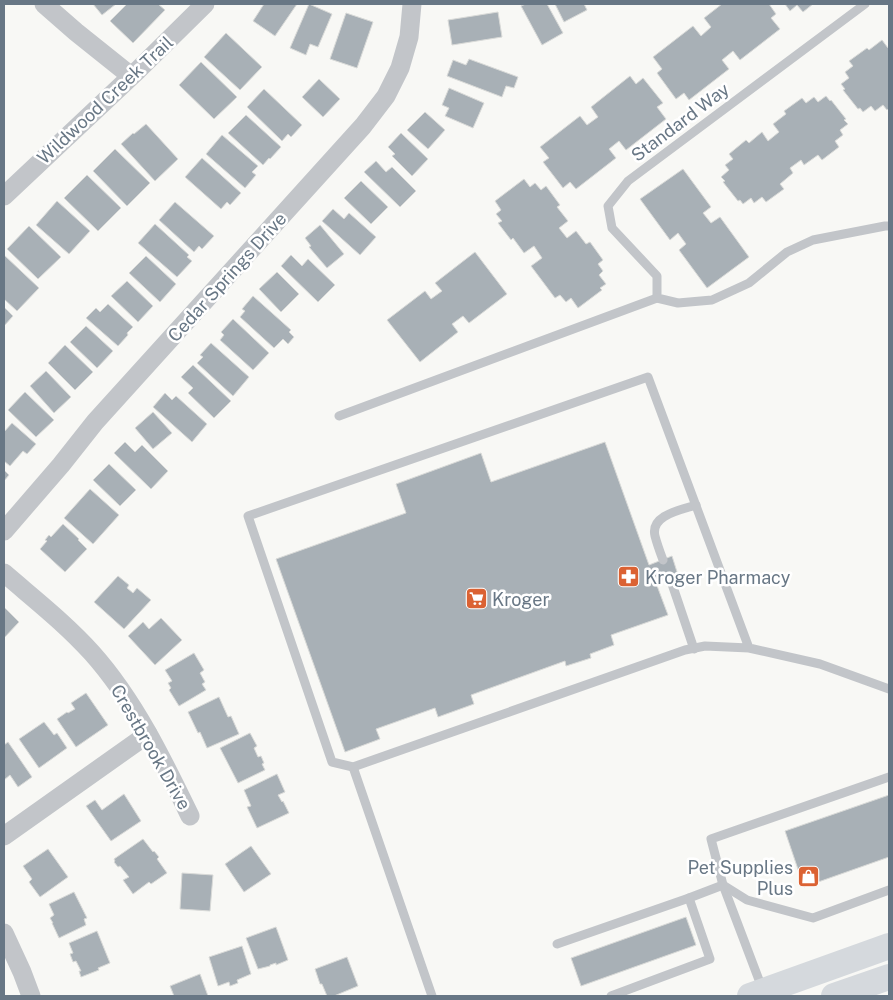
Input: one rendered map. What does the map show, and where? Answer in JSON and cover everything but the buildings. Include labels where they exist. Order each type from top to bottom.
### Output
[{"type":"main road","points":[[759,995],[889,946]]},
{"type":"main road","points":[[834,996],[889,978]]},
{"type":"street","points":[[44,4],[131,76]]},
{"type":"street","name":"Wildwood Creek Trail","points":[[4,196],[205,4]]},
{"type":"street","name":"Cedar Springs Drive","points":[[4,531],[102,415],[363,126],[386,96],[400,68],[409,37],[412,4]]},
{"type":"street","name":"Crestbrook Drive","points":[[4,573],[62,622],[92,654],[118,686],[148,734],[190,816]]},
{"type":"street","points":[[4,836],[148,734]]},
{"type":"street","points":[[4,933],[31,996]]},
{"type":"lane","name":"Standard Way","points":[[657,298],[657,276],[612,228],[608,206],[628,181],[865,4]]},
{"type":"lane","points":[[339,416],[657,298],[678,303],[712,300],[749,283],[787,252],[813,240],[889,226]]},
{"type":"lane","points":[[749,648],[648,377],[248,516],[332,762],[353,767],[677,653],[705,646],[749,648],[820,664],[889,689]]},
{"type":"lane","points":[[663,560],[654,535],[655,527],[659,520],[667,515],[696,505]]},
{"type":"lane","points":[[670,578],[694,649]]},
{"type":"lane","points":[[353,767],[432,996]]},
{"type":"lane","points":[[759,995],[711,839],[889,777]]},
{"type":"lane","points":[[724,885],[747,900],[813,918],[889,890]]},
{"type":"lane","points":[[557,944],[724,885]]},
{"type":"lane","points":[[611,996],[710,959],[688,898]]},
{"type":"place","name":"Kroger Pharmacy","points":[[629,577]]},
{"type":"place","name":"Kroger","points":[[476,599]]},
{"type":"place","name":"Pet Supplies Plus","points":[[809,877]]}]
